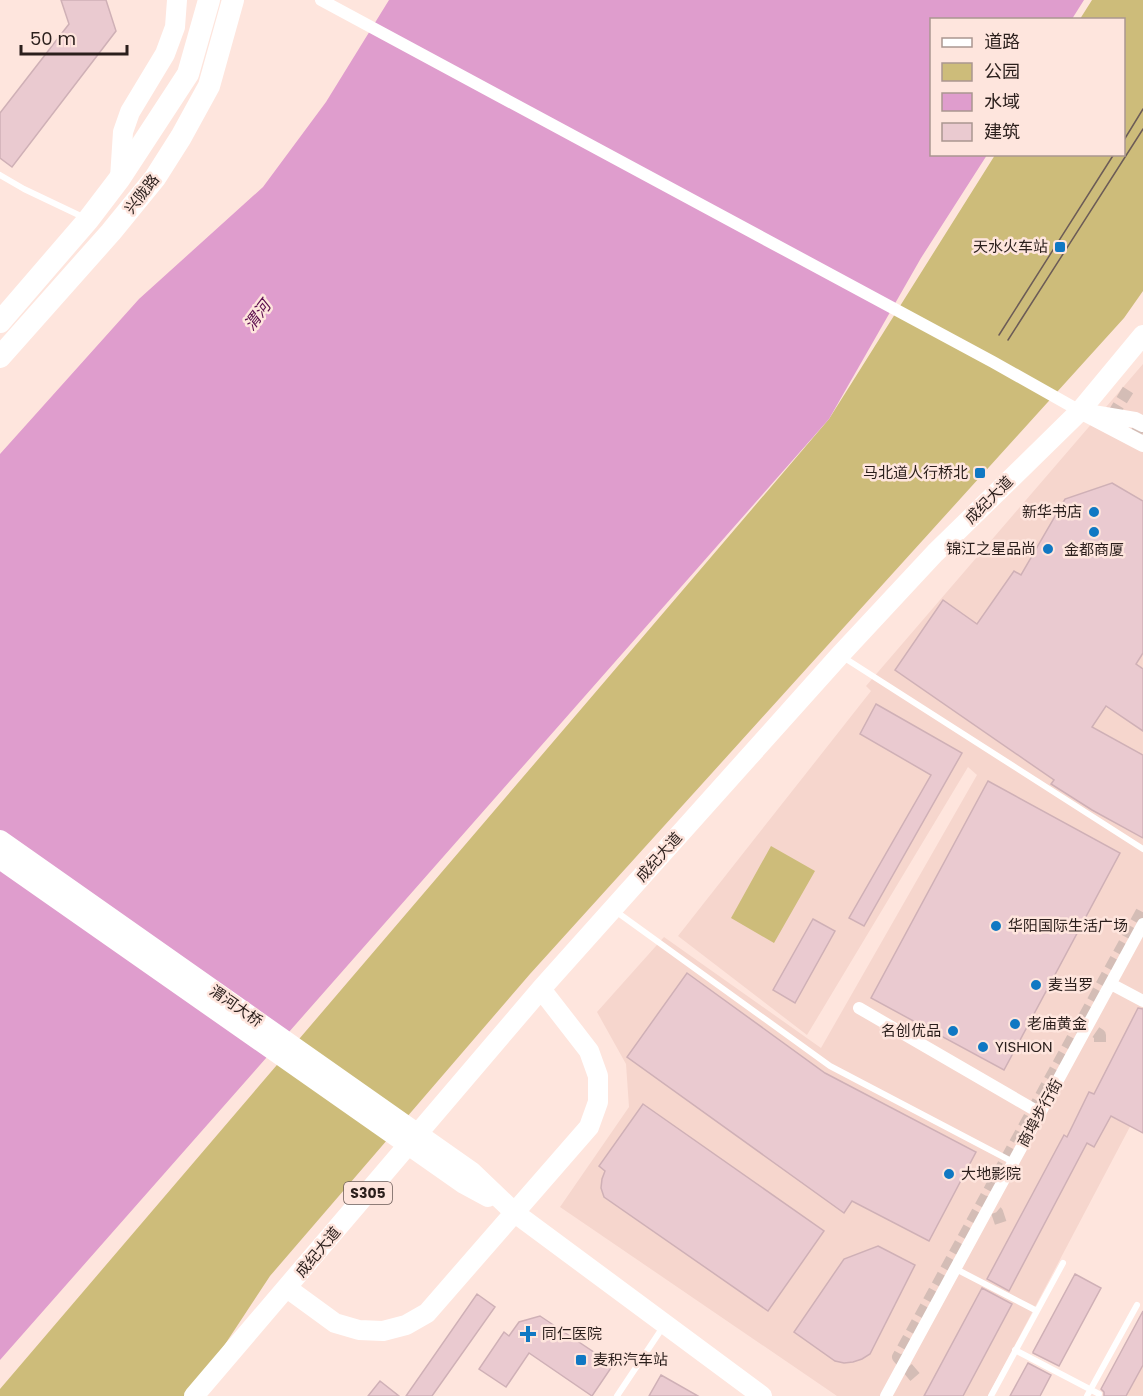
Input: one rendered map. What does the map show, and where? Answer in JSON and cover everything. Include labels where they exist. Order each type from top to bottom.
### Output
[{"type":"highway","name":"兴陇路","points":[[0,322],[88,220],[120,178],[188,74],[209,0]]},
{"type":"highway","name":"兴陇路","points":[[0,357],[156,178],[209,86],[233,0]]},
{"type":"main road","points":[[120,178],[123,132],[130,112],[165,54],[175,27],[177,0]]},
{"type":"main road","name":"成纪大道","points":[[194,1396],[612,909],[840,655],[935,554],[1080,411],[1143,335]]},
{"type":"main road","points":[[1080,411],[1135,420],[1143,424]]},
{"type":"main road","points":[[1080,411],[1143,444]]},
{"type":"main road","name":"渭河大桥","points":[[0,840],[468,1178]]},
{"type":"main road","name":"渭河大桥","points":[[0,859],[468,1178]]},
{"type":"main road","points":[[287,1288],[335,1323],[358,1330],[383,1331],[406,1325],[427,1312],[589,1127],[598,1102],[598,1076],[589,1051],[541,989]]},
{"type":"main road","points":[[468,1178],[762,1396]]},
{"type":"street","points":[[321,0],[1080,411]]},
{"type":"street","name":"商埠步行街","points":[[886,1396],[1143,924]]},
{"type":"street","points":[[1111,984],[1143,1001]]},
{"type":"street","points":[[858,1008],[1040,1113]]},
{"type":"lane","points":[[0,175],[88,220]]},
{"type":"lane","points":[[840,655],[1143,849]]},
{"type":"lane","points":[[612,909],[830,1066],[1013,1162]]},
{"type":"lane","points":[[991,1396],[1063,1263]]},
{"type":"lane","points":[[955,1269],[1037,1311]]},
{"type":"lane","points":[[1087,1396],[1137,1305]]},
{"type":"lane","points":[[617,1396],[665,1324]]},
{"type":"lane","points":[[1015,1350],[1099,1394]]},
{"type":"shaded area","points":[[1143,364],[1143,1102],[988,1396],[837,1396],[560,1207],[629,1107],[626,1064],[597,1012],[664,937],[821,1048],[977,775],[968,767],[807,1035],[678,936],[871,691],[866,686]]},
{"type":"shaded area","points":[[1143,1355],[1143,1396],[1120,1396]]},
{"type":"green space","points":[[1092,0],[1143,0],[1143,291],[1124,318],[530,974],[270,1276],[191,1396],[0,1396],[0,1389],[829,419],[994,156],[1125,156],[1125,18],[1081,18]]},
{"type":"green space","points":[[771,846],[815,871],[774,943],[731,918]]},
{"type":"water","name":"渭河","points":[[389,0],[1084,0],[1073,18],[930,18],[930,156],[986,156],[921,258],[829,419],[0,1360],[0,454],[139,299],[263,187],[326,102]]},
{"type":"building","points":[[61,0],[106,0],[116,31],[12,167],[0,158],[0,113],[69,24]]},
{"type":"building","points":[[1112,483],[1143,501],[1143,653],[1136,664],[1143,669],[1143,731],[1106,706],[1092,727],[1143,755],[1143,838],[1051,784],[1054,780],[895,670],[943,600],[977,624],[1014,571],[1021,575],[1065,499]]},
{"type":"building","points":[[876,704],[962,753],[864,926],[849,918],[931,775],[860,734]]},
{"type":"building","name":"华阳国际生活广场","points":[[988,781],[1120,853],[1004,1070],[871,998]]},
{"type":"building","points":[[813,919],[835,931],[795,1003],[773,990]]},
{"type":"building","points":[[687,973],[825,1073],[976,1152],[929,1241],[852,1201],[844,1213],[627,1057]]},
{"type":"building","points":[[1138,1008],[1143,1009],[1143,1133],[1111,1116],[1094,1147],[1087,1143],[1009,1291],[987,1279],[1064,1135],[1067,1137],[1089,1092],[1094,1094]]},
{"type":"building","points":[[643,1104],[824,1231],[768,1311],[604,1197],[601,1188],[605,1171],[599,1166]]},
{"type":"building","points":[[878,1246],[915,1265],[870,1354],[853,1362],[835,1361],[794,1332],[844,1259]]},
{"type":"building","points":[[1075,1274],[1101,1288],[1059,1366],[1033,1352]]},
{"type":"building","points":[[982,1288],[1012,1304],[963,1396],[924,1396]]},
{"type":"building","points":[[477,1294],[495,1307],[432,1396],[406,1396]]},
{"type":"building","points":[[1143,1311],[1143,1365],[1126,1396],[1104,1396],[1101,1389]]},
{"type":"building","points":[[540,1316],[613,1365],[592,1396],[529,1353],[506,1387],[479,1369],[504,1332],[509,1336],[519,1322]]},
{"type":"building","points":[[1028,1363],[1051,1375],[1040,1396],[1010,1396]]},
{"type":"building","points":[[661,1375],[698,1396],[649,1396]]},
{"type":"building","points":[[380,1381],[399,1396],[368,1396]]},
{"type":"tunnel","points":[[1128,390],[1112,416],[1143,433]]},
{"type":"tunnel","points":[[915,1377],[898,1357],[1143,909]]},
{"type":"tunnel","points":[[1081,1022],[1100,1035],[1100,1043]]},
{"type":"tunnel","points":[[983,1200],[997,1212],[1001,1224]]},
{"type":"tram line","points":[[1125,138],[1143,109]]},
{"type":"tram line","points":[[1008,340],[1143,129]]},
{"type":"tram line","points":[[999,335],[1113,156]]},
{"type":"place","name":"天水火车站","points":[[1060,247]]},
{"type":"place","name":"马北道人行桥北","points":[[980,473]]},
{"type":"place","name":"新华书店","points":[[1094,512]]},
{"type":"place","name":"金都商厦","points":[[1094,532]]},
{"type":"place","name":"锦江之星品尚","points":[[1048,549]]},
{"type":"place","name":"华阳国际生活广场","points":[[996,926]]},
{"type":"place","name":"麦当罗","points":[[1036,985]]},
{"type":"place","name":"老庙黄金","points":[[1015,1024]]},
{"type":"place","name":"名创优品","points":[[953,1031]]},
{"type":"place","name":"YISHION","points":[[983,1047]]},
{"type":"place","name":"大地影院","points":[[949,1174]]},
{"type":"place","name":"同仁医院","points":[[528,1334]]},
{"type":"place","name":"麦积汽车站","points":[[581,1360]]}]
